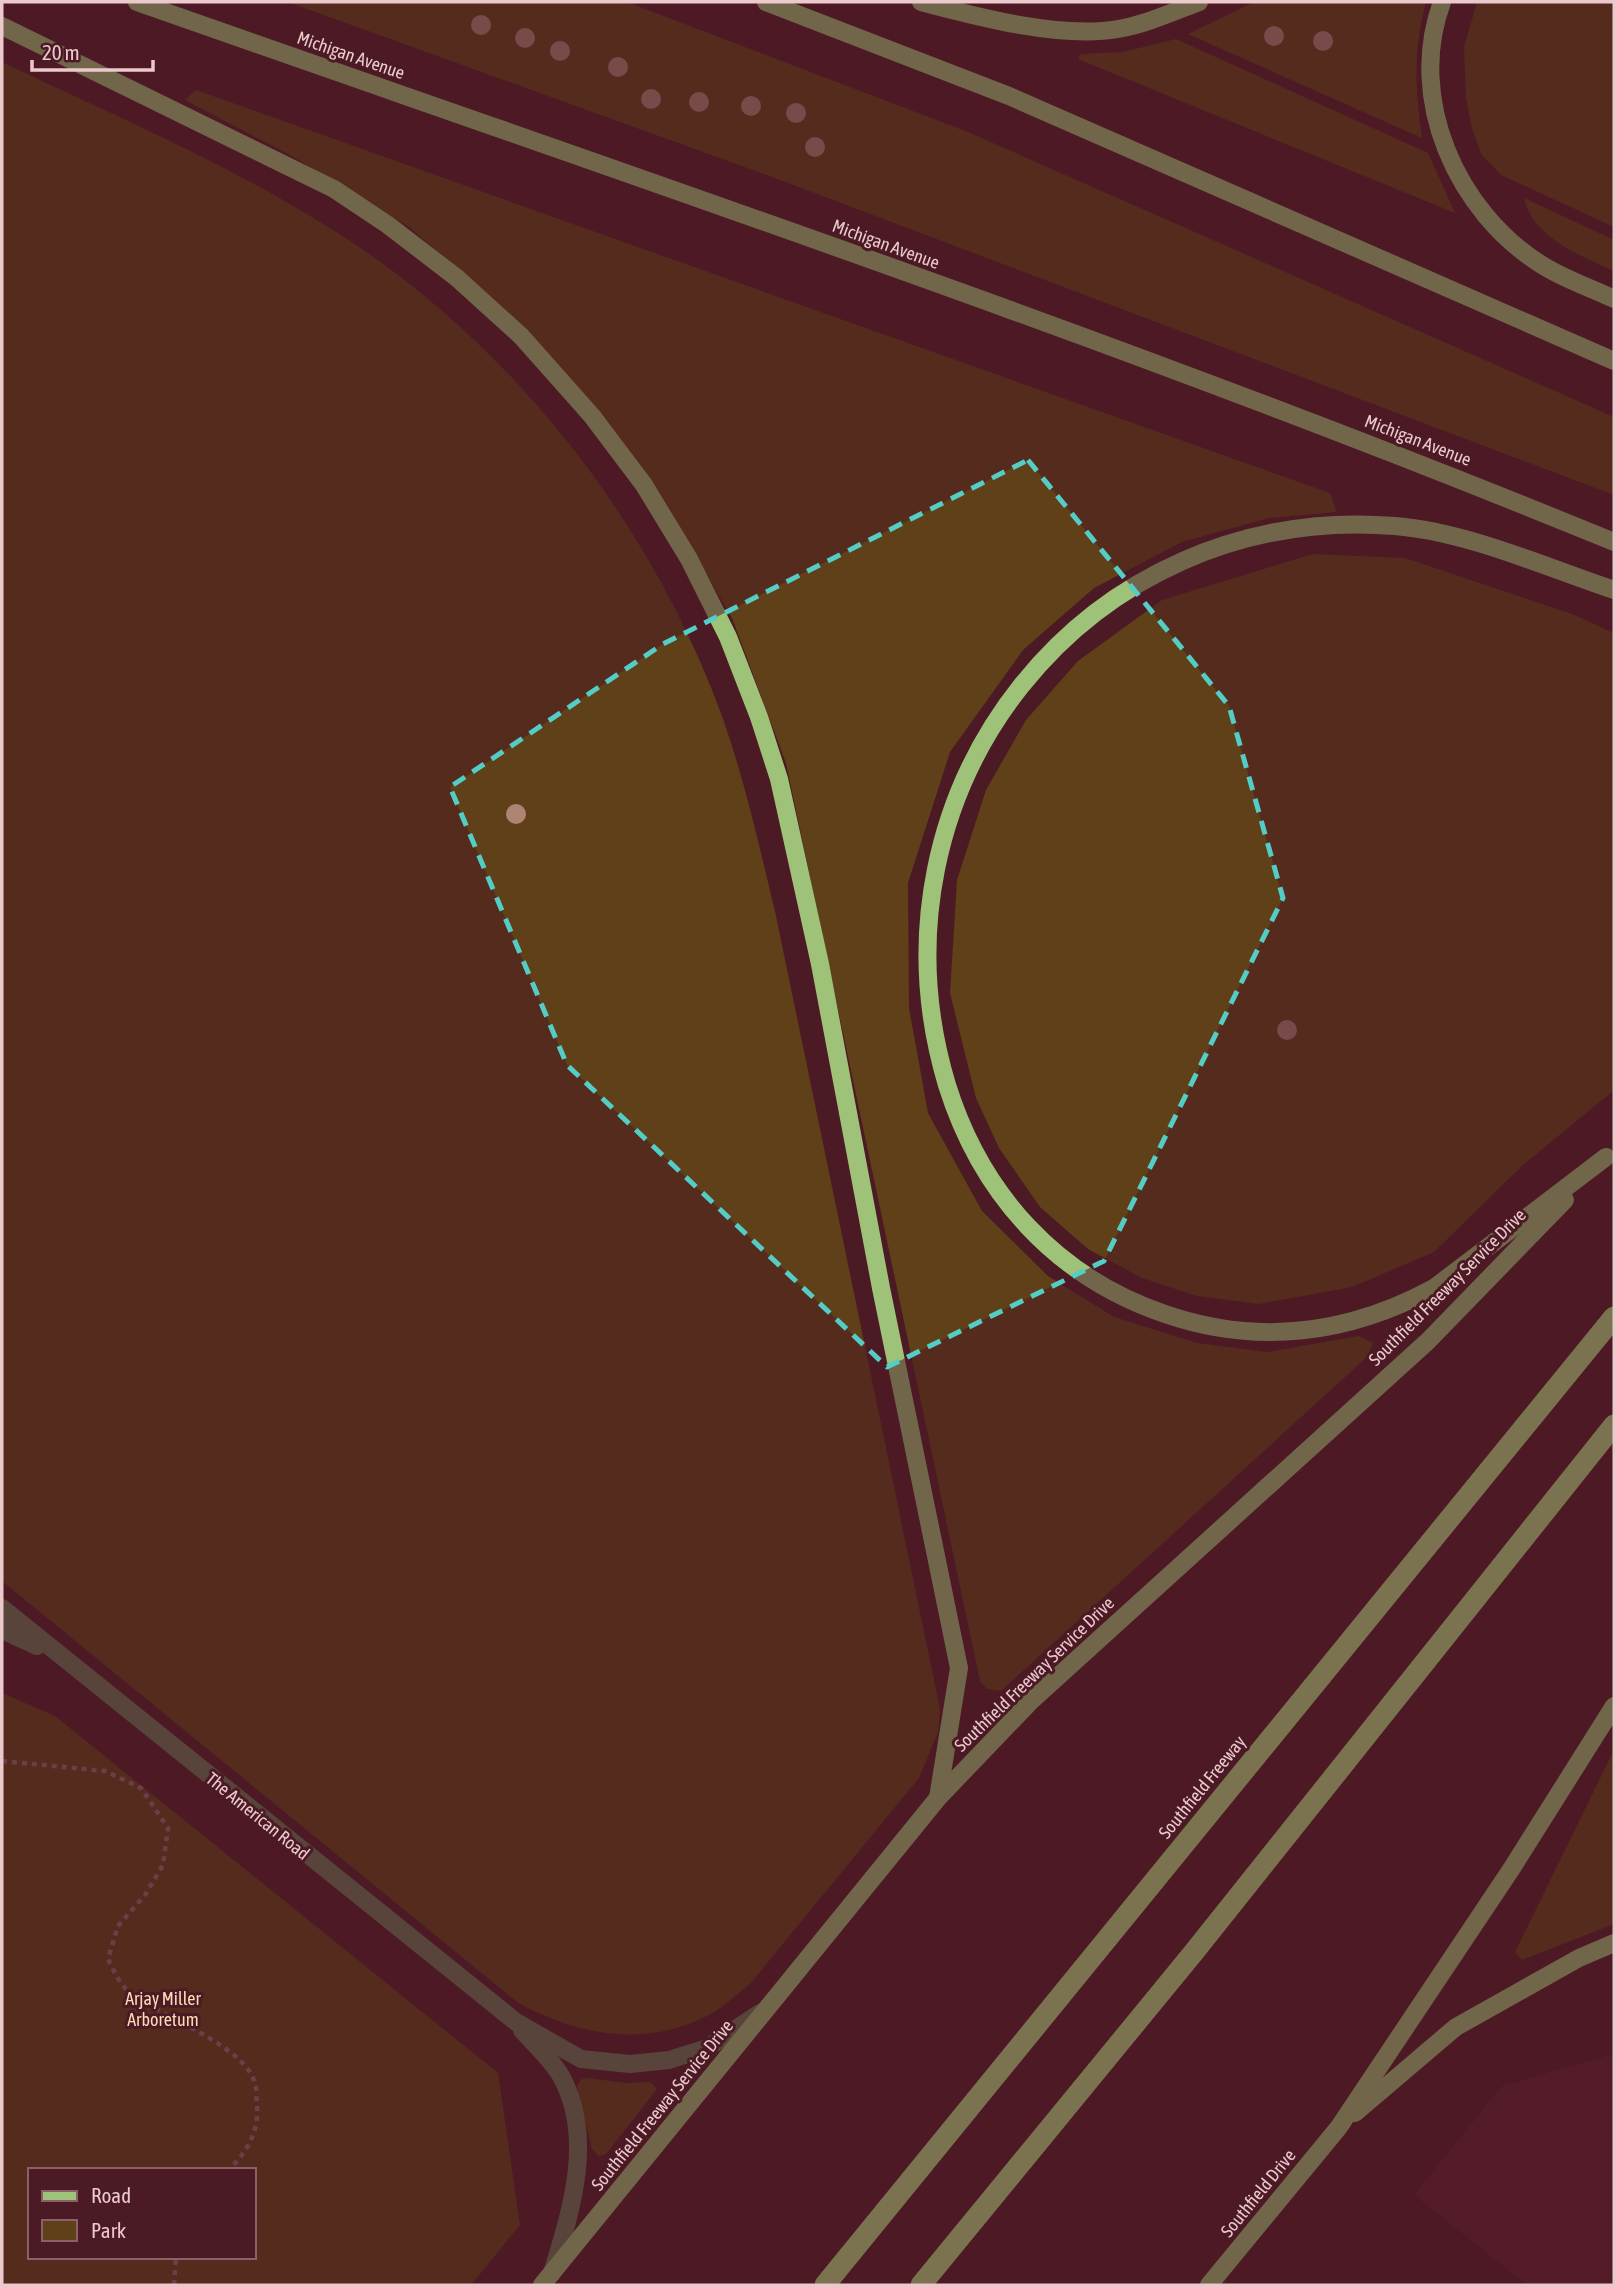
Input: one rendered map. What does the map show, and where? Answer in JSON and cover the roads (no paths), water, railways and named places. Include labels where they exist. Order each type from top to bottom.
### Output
[{"type":"highway","name":"Southfield Freeway","points":[[825,2285],[1614,1317]]},
{"type":"highway","points":[[921,2285],[1194,1952],[1614,1425]]},
{"type":"main road","name":"Michigan Avenue","points":[[137,2],[799,234],[1401,455],[1614,542]]},
{"type":"main road","points":[[766,2],[1009,96],[1614,361]]},
{"type":"main road","points":[[922,2],[1038,29],[1115,30],[1146,23],[1199,2]]},
{"type":"main road","points":[[1442,2],[1433,42],[1431,81],[1435,116],[1447,155],[1493,226],[1518,248],[1544,266],[1614,299]]},
{"type":"main road","points":[[2,26],[334,189],[388,225],[457,278],[521,336],[592,415],[644,485],[689,559],[728,636],[759,717],[779,779],[820,964],[881,1288],[959,1668],[938,1798]]},
{"type":"main road","points":[[1610,1153],[1434,1288],[1403,1305],[1358,1322],[1312,1331],[1252,1332],[1188,1322],[1129,1302],[1076,1271],[1020,1221],[983,1171],[957,1115],[934,1042],[926,972],[928,902],[939,847],[962,781],[989,730],[1050,653],[1095,614],[1141,582],[1192,557],[1245,539],[1287,530],[1357,524],[1441,533],[1614,590]]},
{"type":"main road","name":"Southfield Freeway Service Drive","points":[[547,2280],[938,1798],[1031,1701],[1428,1341],[1610,1153]]},
{"type":"main road","points":[[1339,2127],[1519,1857],[1614,1706]]},
{"type":"main road","points":[[1339,2127],[1456,2027],[1523,1988],[1614,1943]]},
{"type":"main road","name":"Southfield Drive","points":[[1209,2285],[1339,2127]]},
{"type":"street","name":"The American Road","points":[[2,1608],[55,1654],[516,2022],[581,2059],[630,2064],[670,2060],[707,2048],[769,2007]]},
{"type":"street","points":[[2,1630],[55,1654]]},
{"type":"street","name":"The American Road","points":[[516,2022],[561,2076],[576,2117],[579,2153],[575,2189],[547,2280]]},
{"type":"park label","name":"Arjay Miller Arboretum","points":[[163,2008]]}]
